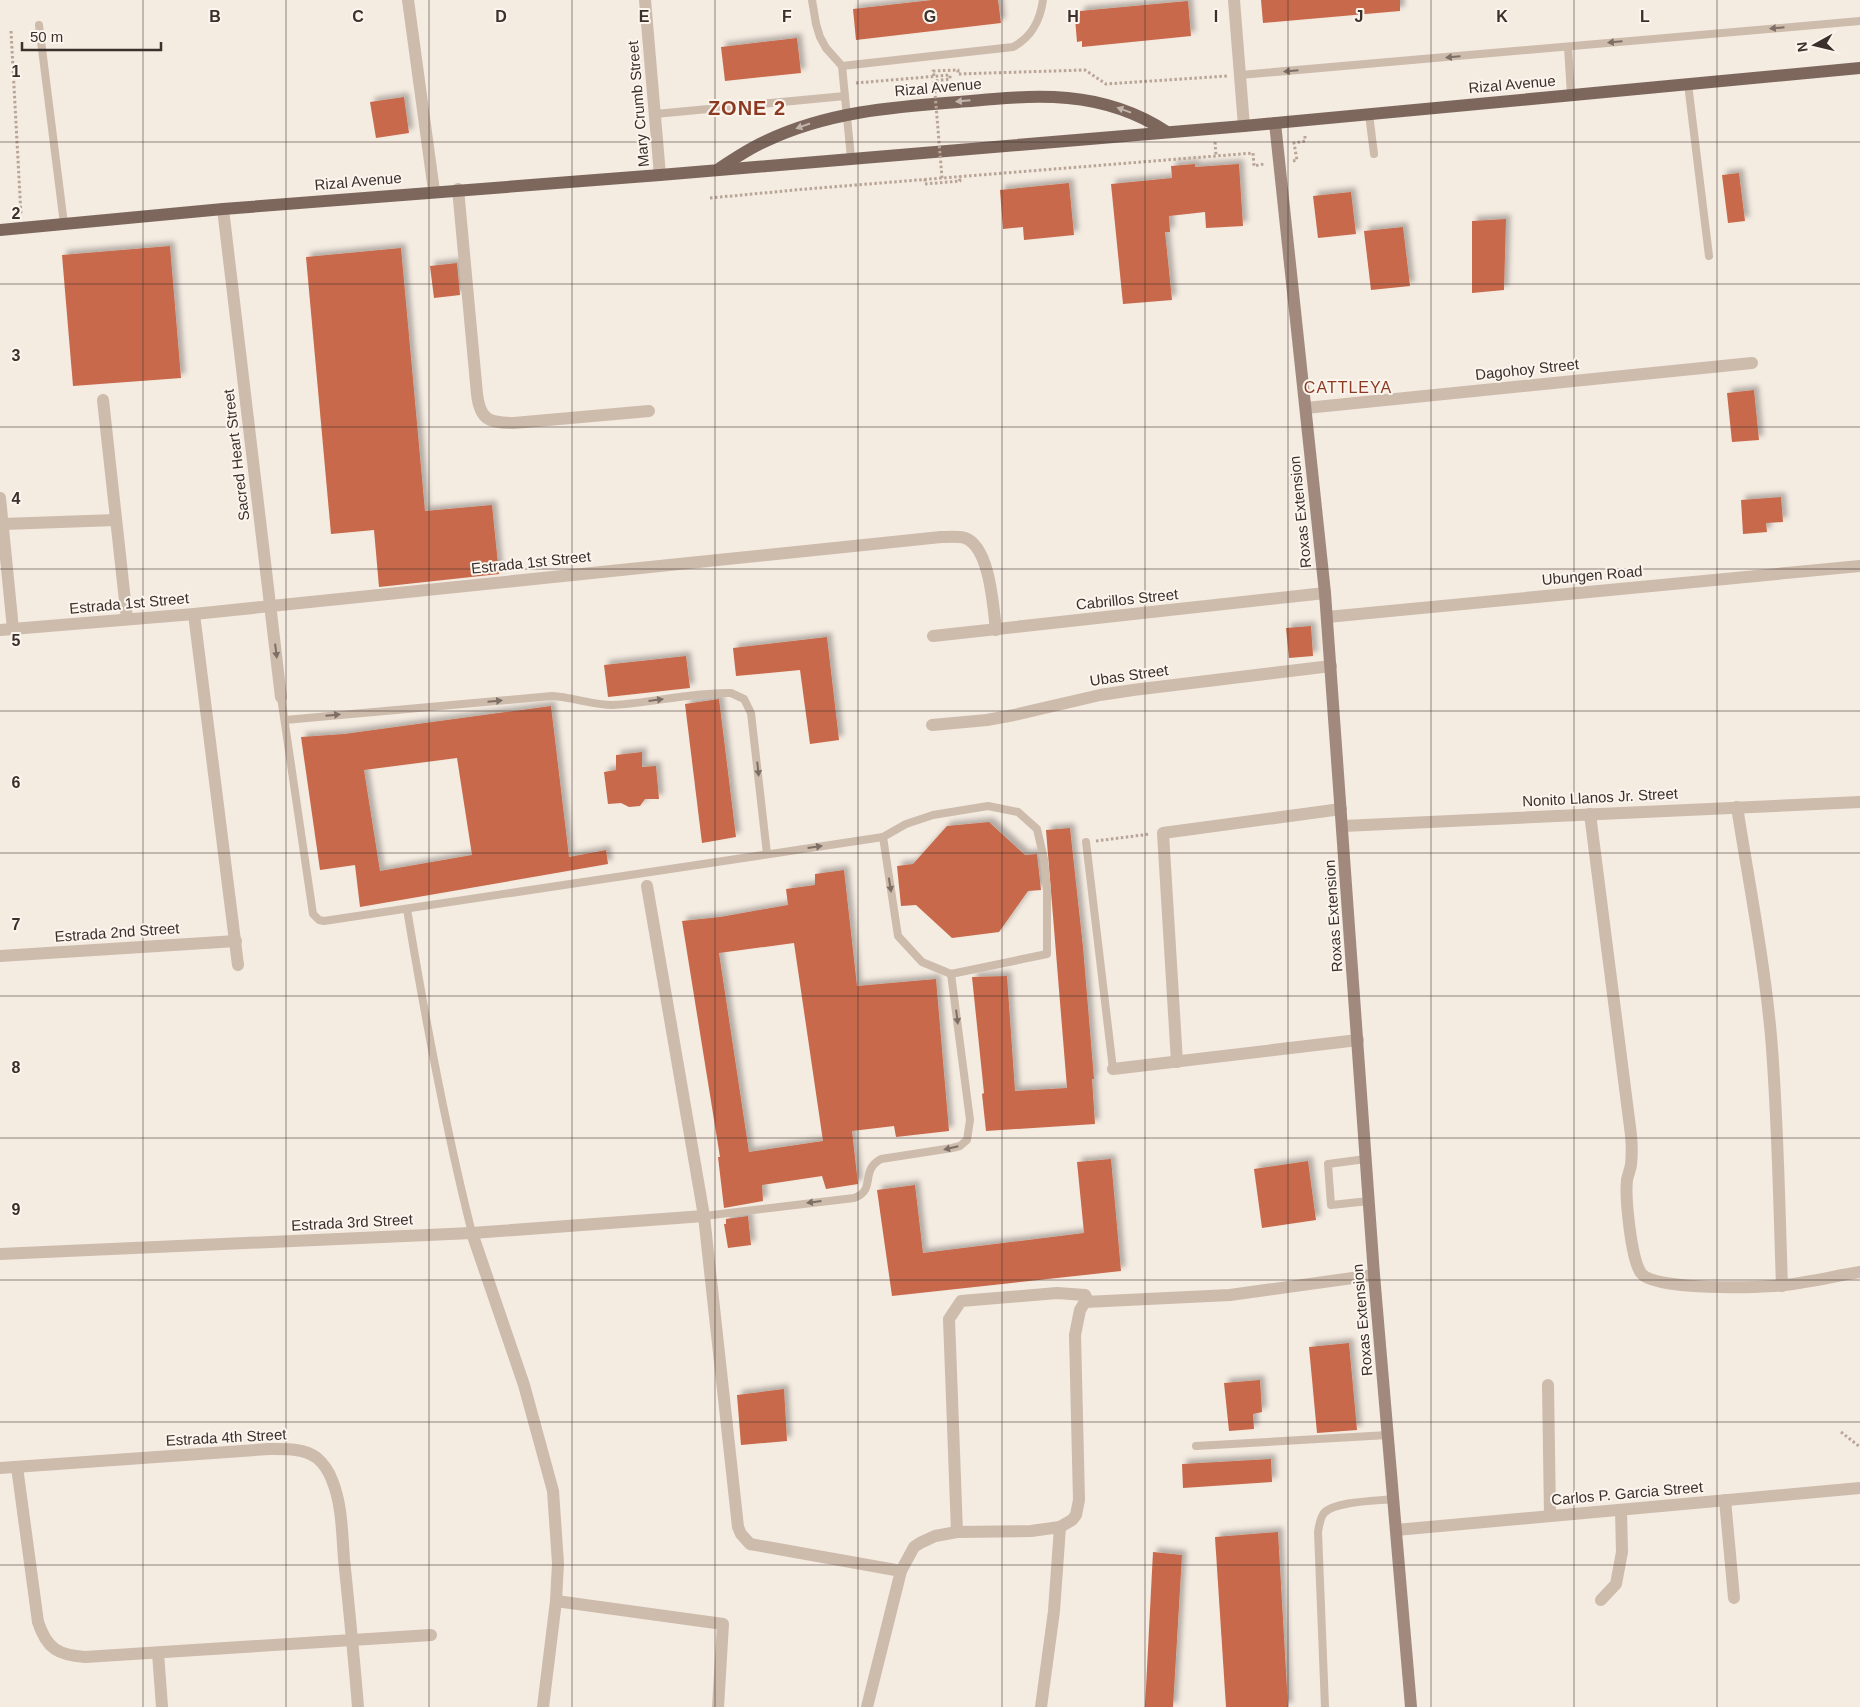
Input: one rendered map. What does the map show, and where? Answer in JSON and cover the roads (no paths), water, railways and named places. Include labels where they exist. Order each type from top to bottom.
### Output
[{"type":"main road","name":"Rizal Avenue","points":[[0,230],[434,191],[660,175],[1244,126],[1860,68]]},
{"type":"main road","name":"Rizal Avenue","points":[[718,170],[765,141],[806,125],[847,114],[887,108],[996,98],[1065,97],[1095,102],[1122,108],[1148,120],[1167,132]]},
{"type":"main road","name":"Roxas Extension","points":[[1275,123],[1327,616],[1374,1275],[1411,1707]]},
{"type":"street","points":[[408,0],[434,191]]},
{"type":"street","name":"Mary Crumb Street","points":[[645,0],[660,175]]},
{"type":"street","points":[[1234,0],[1244,126]]},
{"type":"street","points":[[458,190],[478,404],[482,414],[488,420],[495,423],[514,423],[649,411]]},
{"type":"street","name":"Sacred Heart Street","points":[[223,209],[281,697]]},
{"type":"street","name":"Dagohoy Street","points":[[1306,408],[1752,363]]},
{"type":"street","points":[[103,400],[127,619]]},
{"type":"street","points":[[0,498],[13,629]]},
{"type":"street","points":[[3,524],[116,520]]},
{"type":"street","name":"Estrada 1st Street","points":[[0,630],[194,614],[941,537],[964,537],[976,545],[983,560],[990,586],[996,630]]},
{"type":"street","name":"Ubungen Road","points":[[1327,616],[1860,566]]},
{"type":"street","name":"Cabrillos Street","points":[[933,636],[1325,593]]},
{"type":"street","points":[[194,614],[238,965]]},
{"type":"street","name":"Ubas Street","points":[[932,725],[987,720],[1100,694],[1331,666]]},
{"type":"street","name":"Nonito Llanos Jr. Street","points":[[1342,826],[1860,802]]},
{"type":"street","points":[[1737,807],[1759,942],[1771,1034],[1782,1286]]},
{"type":"street","points":[[1177,1062],[1163,833],[1342,809]]},
{"type":"street","points":[[1590,814],[1631,1135],[1631,1166],[1627,1180],[1627,1196],[1634,1258],[1641,1274],[1647,1279],[1667,1284],[1749,1288],[1782,1286],[1860,1272]]},
{"type":"street","points":[[646,880],[704,1216],[736,1516],[741,1534],[750,1544],[901,1571]]},
{"type":"street","name":"Estrada 2nd Street","points":[[0,956],[236,941]]},
{"type":"street","points":[[1113,1069],[1358,1040]]},
{"type":"street","name":"Estrada 3rd Street","points":[[0,1254],[472,1233],[704,1216]]},
{"type":"street","points":[[472,1233],[524,1385],[553,1491],[558,1563],[556,1601],[543,1707]]},
{"type":"street","points":[[867,1707],[901,1571],[909,1554],[920,1543],[935,1536],[956,1532],[1031,1531],[1060,1527],[1072,1520],[1078,1510],[1074,1335],[1080,1310],[1088,1301],[1215,1297],[1374,1275]]},
{"type":"street","points":[[956,1532],[950,1319],[961,1301],[1057,1293],[1085,1295],[1088,1301]]},
{"type":"street","points":[[1548,1385],[1550,1516]]},
{"type":"street","name":"Estrada 4th Street","points":[[0,1468],[269,1449],[290,1449],[316,1457],[324,1465],[332,1480],[338,1503],[353,1640],[358,1707]]},
{"type":"street","points":[[17,1467],[38,1622],[48,1644],[59,1652],[70,1656],[85,1657],[431,1635]]},
{"type":"street","name":"Carlos P. Garcia Street","points":[[1396,1530],[1860,1488]]},
{"type":"street","points":[[1725,1500],[1734,1598]]},
{"type":"street","points":[[1601,1600],[1616,1584],[1622,1552],[1621,1510]]},
{"type":"street","points":[[1041,1707],[1054,1611],[1060,1527]]},
{"type":"street","points":[[556,1601],[722,1624],[718,1707]]},
{"type":"street","points":[[158,1653],[162,1707]]},
{"type":"lane","points":[[812,0],[820,37],[826,48],[842,66],[851,158]]},
{"type":"lane","points":[[842,66],[1012,47],[1027,38],[1035,28],[1041,14],[1043,0]]},
{"type":"lane","points":[[1240,75],[1860,21]]},
{"type":"lane","points":[[39,25],[64,224]]},
{"type":"lane","points":[[1568,46],[1572,95]]},
{"type":"lane","points":[[1688,84],[1709,256]]},
{"type":"lane","points":[[655,114],[845,96]]},
{"type":"lane","points":[[1369,114],[1374,154]]},
{"type":"lane","points":[[285,720],[552,696],[566,697],[589,703],[614,705],[731,692],[744,699],[751,713],[767,854]]},
{"type":"lane","points":[[281,697],[314,917],[324,921],[407,908],[646,880],[767,854],[883,837],[906,824],[933,815],[988,806],[1018,812],[1036,829],[1044,858],[1047,891],[1047,954],[951,974],[922,962],[898,936],[883,837]]},
{"type":"lane","points":[[1086,842],[1113,1069]]},
{"type":"lane","points":[[407,908],[428,1036],[443,1111],[472,1233]]},
{"type":"lane","points":[[704,1216],[854,1198],[867,1188],[870,1168],[873,1163],[881,1159],[952,1148],[960,1146],[967,1140],[970,1120],[951,974]]},
{"type":"lane","points":[[1366,1159],[1328,1164],[1332,1205],[1369,1201]]},
{"type":"lane","points":[[1196,1446],[1388,1434]]},
{"type":"lane","points":[[1325,1707],[1318,1532],[1320,1520],[1324,1513],[1339,1505],[1394,1499]]},
{"type":"district","name":"ZONE 2","points":[[747,108]]},
{"type":"district","name":"CATTLEYA","points":[[1348,387]]}]
